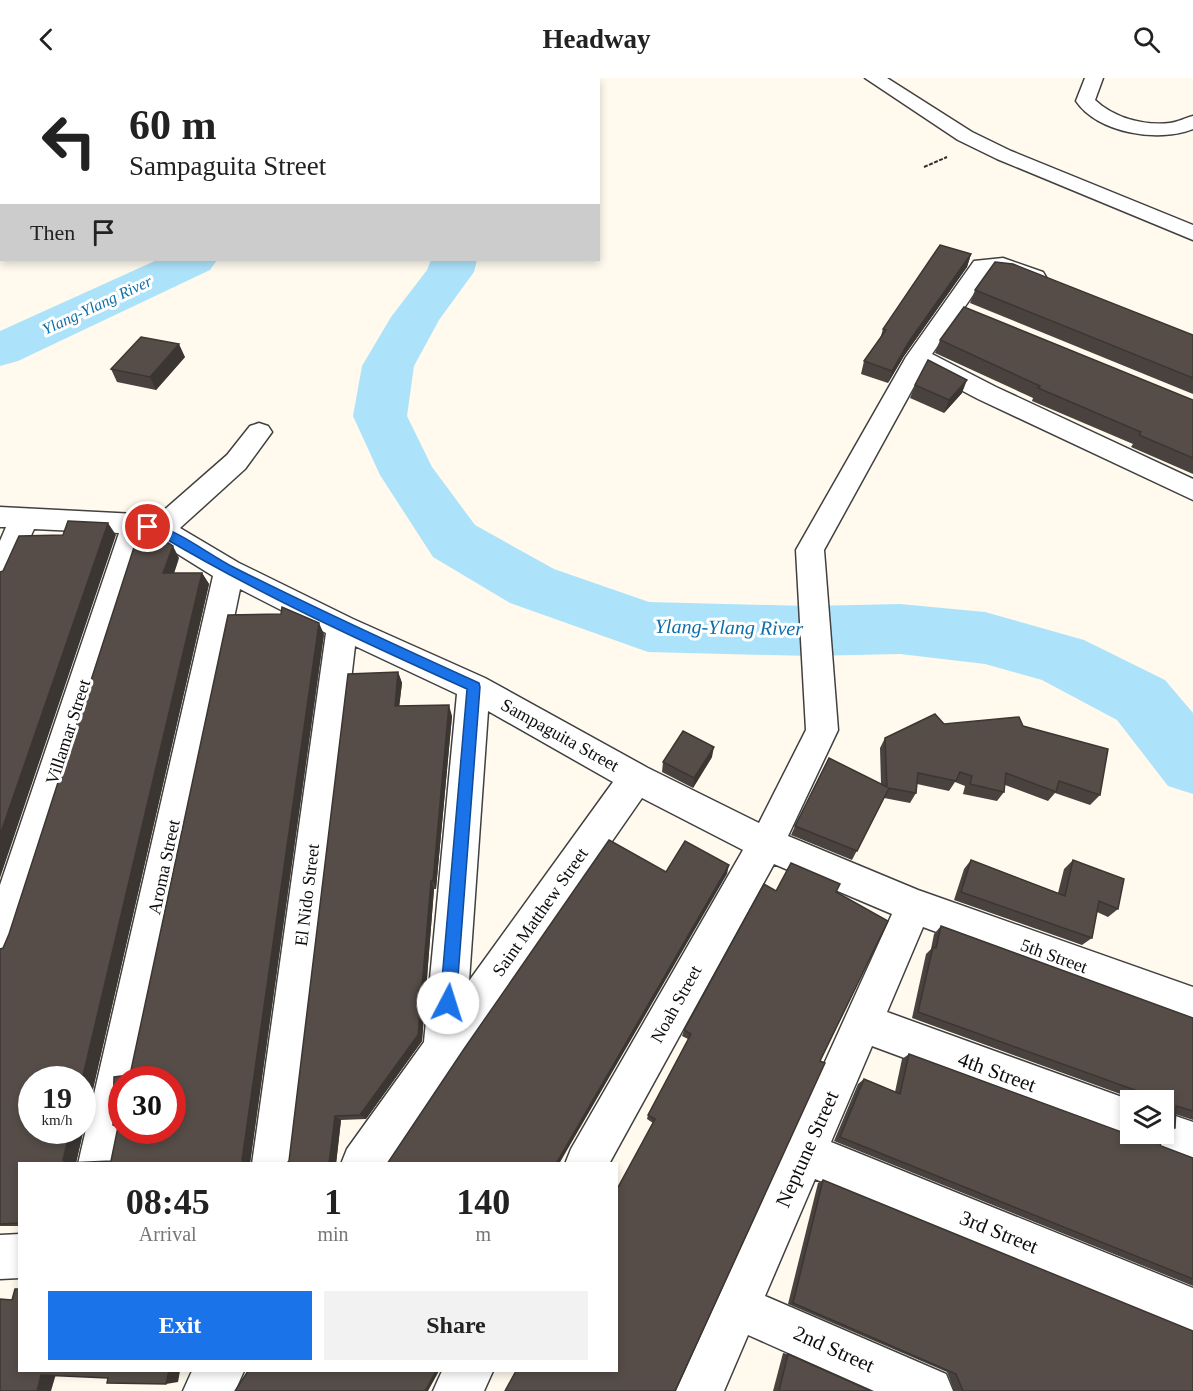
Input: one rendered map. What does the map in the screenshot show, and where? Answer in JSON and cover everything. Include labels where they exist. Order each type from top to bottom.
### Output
[{"type":"street","points":[[874,78],[965,136],[1004,155],[1193,233]]},
{"type":"street","points":[[1094,78],[1085,101],[1097,112],[1123,122],[1157,129],[1185,127],[1193,122]]},
{"type":"street","points":[[1061,287],[1003,265],[992,263],[982,266],[963,311],[918,357],[997,398],[1193,490]]},
{"type":"street","name":"Noah Street","points":[[587,1162],[766,844],[822,730],[810,550],[918,357]]},
{"type":"street","points":[[148,527],[236,462],[260,432]]},
{"type":"street","points":[[0,574],[12,517]]},
{"type":"street","name":"Sampaguita Street","points":[[12,517],[148,527],[229,571],[342,627],[474,687],[636,778],[766,844],[914,906]]},
{"type":"street","name":"Villamar Street","points":[[0,941],[148,527]]},
{"type":"street","name":"Aroma Street","points":[[99,1162],[229,571]]},
{"type":"street","name":"El Nido Street","points":[[273,1162],[342,627]]},
{"type":"street","points":[[444,1048],[474,687]]},
{"type":"street","name":"Saint Matthew Street","points":[[363,1162],[636,778]]},
{"type":"street","name":"5th Street","points":[[914,906],[1193,1006]]},
{"type":"street","name":"Neptune Street","points":[[700,1391],[914,906]]},
{"type":"street","name":"4th Street","points":[[862,1023],[1120,1117]]},
{"type":"street","points":[[1174,1136],[1193,1143]]},
{"type":"street","name":"3rd Street","points":[[805,1154],[1193,1311]]},
{"type":"street","points":[[0,1257],[18,1256]]},
{"type":"street","name":"2nd Street","points":[[738,1307],[929,1391]]},
{"type":"street","points":[[207,1391],[219,1372]]},
{"type":"street","points":[[457,1391],[468,1372]]},
{"type":"building","points":[[940,245],[971,254],[908,343],[892,371],[864,361],[886,330],[883,329]]},
{"type":"building","points":[[995,262],[1013,264],[1193,335],[1193,378],[975,290]]},
{"type":"building","points":[[964,307],[1193,400],[1193,458],[1139,435],[1141,432],[1038,388],[1040,386],[940,340]]},
{"type":"building","points":[[141,337],[179,344],[150,377],[111,369]]},
{"type":"building","points":[[928,360],[967,380],[949,400],[915,385]]},
{"type":"building","points":[[68,521],[108,523],[0,835],[0,572],[3,571],[19,536],[63,535]]},
{"type":"building","points":[[137,538],[161,538],[173,546],[163,573],[202,573],[85,1066],[18,1066],[18,1144],[67,1144],[63,1160],[65,1162],[18,1162],[18,1223],[0,1224],[0,949],[3,948],[9,934]]},
{"type":"building","points":[[282,607],[319,623],[243,1162],[88,1162],[111,1161],[114,1144],[186,1144],[186,1066],[132,1066],[228,615],[281,614]]},
{"type":"building","points":[[398,672],[395,706],[449,705],[418,1035],[360,1115],[335,1116],[329,1162],[288,1162],[348,674]]},
{"type":"building","points":[[935,714],[944,724],[1019,717],[1023,726],[1108,749],[1100,795],[1059,781],[1056,792],[1006,773],[1004,792],[970,784],[972,776],[960,772],[956,781],[918,773],[916,793],[889,788],[857,851],[795,826],[829,758],[887,787],[885,738]]},
{"type":"building","points":[[683,731],[714,747],[694,778],[663,762]]},
{"type":"building","points":[[609,840],[666,872],[685,841],[729,865],[557,1162],[388,1162]]},
{"type":"building","points":[[971,860],[1065,896],[1073,860],[1124,879],[1118,909],[1099,901],[1092,938],[961,892]]},
{"type":"building","points":[[791,863],[840,884],[836,892],[888,921],[820,1061],[825,1063],[675,1391],[505,1391],[515,1372],[618,1372],[618,1187],[655,1119],[648,1115],[691,1034],[684,1030],[764,884],[776,891]]},
{"type":"building","points":[[941,926],[1193,1018],[1193,1111],[1176,1106],[1174,1128],[1174,1090],[1135,1090],[918,1012],[933,947],[936,948]]},
{"type":"building","points":[[909,1054],[1120,1132],[1120,1144],[1160,1144],[1193,1158],[1193,1279],[840,1137],[864,1079],[900,1094]]},
{"type":"building","points":[[823,1180],[1193,1331],[1193,1391],[963,1391],[956,1374],[793,1303]]},
{"type":"building","points":[[15,1289],[18,1289],[18,1372],[169,1372],[166,1384],[107,1383],[108,1378],[41,1375],[37,1391],[0,1391],[0,1299],[12,1300]]},
{"type":"building","points":[[788,1354],[871,1391],[779,1391]]},
{"type":"building","points":[[247,1372],[435,1372],[425,1391],[235,1391]]},
{"type":"waterway","name":"Ylang-Ylang River","points":[[0,350],[192,261]]},
{"type":"waterway","name":"Ylang-Ylang River","points":[[454,261],[450,272],[416,317],[388,366],[380,416],[408,475],[454,541],[532,586],[648,627],[808,631],[900,629],[985,638],[1061,659],[1141,700],[1193,764]]},
{"type":"route","points":[[148,527],[160,530],[229,571],[342,627],[474,687],[448,1003]]}]
